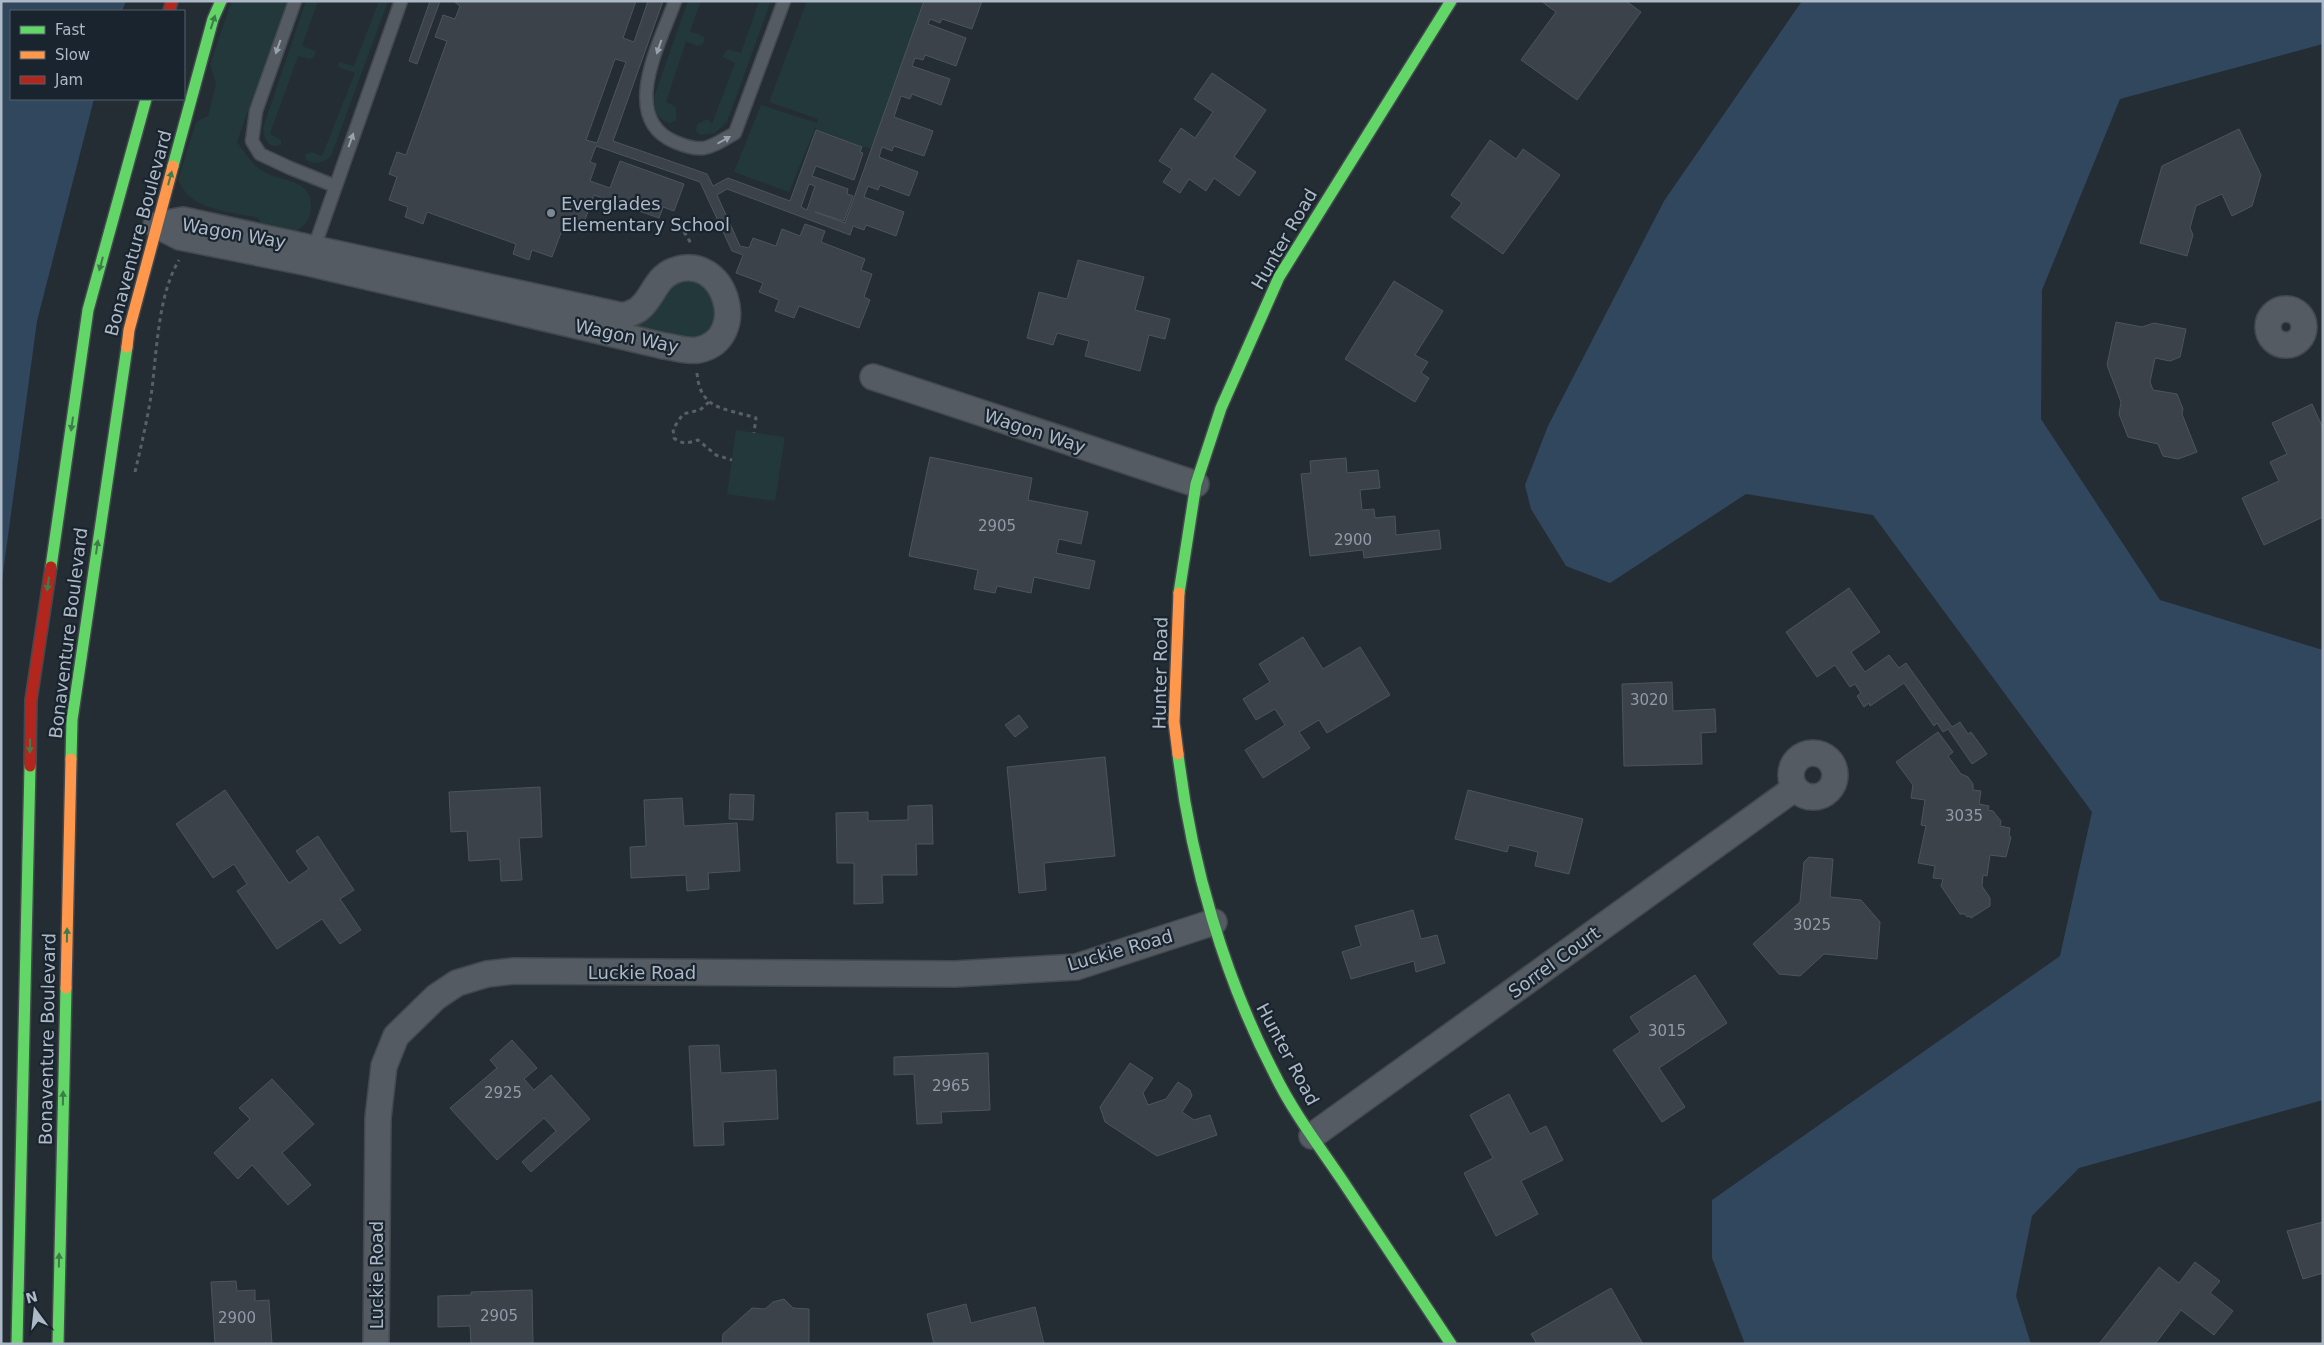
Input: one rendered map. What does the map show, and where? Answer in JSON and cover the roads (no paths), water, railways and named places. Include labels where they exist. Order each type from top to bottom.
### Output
[{"type":"main road","name":"Bonaventure Boulevard","points":[[58,1344],[72,720],[129,330],[152,224],[221,1]]},
{"type":"main road","name":"Hunter Road","points":[[1451,1],[1279,277],[1221,408],[1196,484],[1179,580],[1174,722],[1184,806],[1214,922],[1235,989],[1275,1076],[1312,1136],[1451,1344]]},
{"type":"main road","name":"Bonaventure Boulevard","points":[[17,1344],[31,700],[88,310],[118,218],[146,100]]},
{"type":"street","name":"Wagon Way","points":[[183,220],[623,316],[639,309],[662,278],[673,271],[688,268],[702,271],[715,279],[723,290],[728,305],[727,322],[723,334],[712,345],[697,350],[664,346],[309,263],[180,237],[152,224],[183,220]]},
{"type":"street","name":"Wagon Way","points":[[873,377],[1196,484]]},
{"type":"street","name":"Sorrel Court","points":[[1312,1136],[1795,788]]},
{"type":"street","name":"Luckie Road","points":[[376,1344],[378,1118],[384,1066],[396,1036],[416,1014],[457,983],[487,974],[514,971],[955,974],[1076,967],[1214,922]]},
{"type":"lane","points":[[295,1],[256,111],[252,141],[260,154],[335,186]]},
{"type":"lane","points":[[314,248],[401,1]]},
{"type":"lane","points":[[675,1],[649,76],[645,99],[650,121],[665,138],[694,150],[713,146],[736,134],[784,1]]},
{"type":"water","points":[[1,1],[126,1],[122,10],[10,10],[10,100],[94,100],[37,321],[1,588]]},
{"type":"water","points":[[1802,1],[2323,1],[2323,44],[2120,99],[2042,290],[2041,419],[2160,600],[2323,650],[2323,1100],[2079,1168],[2032,1216],[2016,1296],[2031,1344],[1745,1344],[1712,1258],[1712,1200],[2060,956],[2092,812],[1873,515],[1746,494],[1610,583],[1566,566],[1531,509],[1525,485],[1548,426],[1664,201]]},
{"type":"place","name":"Everglades Elementary School","points":[[551,213]]}]
